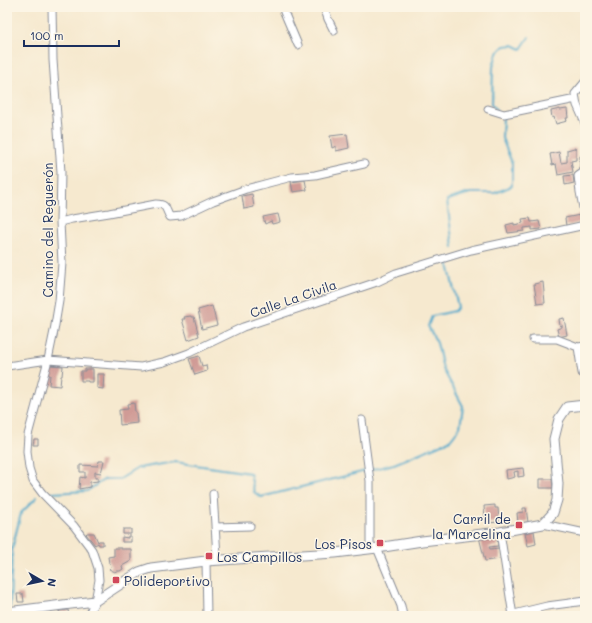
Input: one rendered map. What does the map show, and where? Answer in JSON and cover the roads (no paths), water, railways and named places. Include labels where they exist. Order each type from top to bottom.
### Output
[{"type":"main road","points":[[7,612],[95,601],[139,572],[151,568],[218,560],[335,553],[500,532],[543,524],[553,514],[557,500],[558,484],[554,439],[558,418],[567,407],[585,405]]},
{"type":"street","name":"Camino del Reguerón","points":[[52,7],[53,60],[61,172],[60,222],[62,263],[59,301],[54,331],[48,360],[28,435],[27,451],[29,468],[33,481],[42,493],[74,526],[92,550],[98,568],[99,580],[95,601],[88,616]]},
{"type":"street","points":[[283,7],[298,45]]},
{"type":"street","points":[[324,7],[334,31]]},
{"type":"street","points":[[585,82],[575,94],[585,122]]},
{"type":"street","points":[[488,109],[504,114],[577,102]]},
{"type":"street","points":[[577,102],[585,113]]},
{"type":"street","points":[[60,222],[156,204],[166,207],[170,217],[178,217],[226,196],[276,180],[315,175],[364,164]]},
{"type":"street","points":[[585,171],[578,176],[585,218]]},
{"type":"street","name":"Calle La Civila","points":[[7,366],[48,360],[141,367],[164,362],[189,353],[243,327],[377,282],[396,273],[471,250],[585,225]]},
{"type":"street","points":[[533,339],[557,338],[582,347],[582,373],[585,372]]},
{"type":"street","points":[[362,420],[370,481],[373,548],[401,606],[403,616]]},
{"type":"street","points":[[213,494],[218,560]]},
{"type":"street","points":[[543,524],[585,533]]},
{"type":"street","points":[[215,527],[250,526]]},
{"type":"street","points":[[500,532],[514,615],[547,606],[585,601]]},
{"type":"street","points":[[206,561],[207,616]]},
{"type":"waterway","points":[[496,109],[492,104],[493,67],[497,53],[504,46],[513,45],[521,49],[529,37]]},
{"type":"waterway","points":[[453,247],[447,200],[470,193],[495,193],[512,186],[512,163],[502,138],[502,116]]},
{"type":"waterway","points":[[52,493],[87,491],[105,479],[120,479],[138,468],[175,462],[250,473],[254,492],[261,497],[394,464],[449,441],[460,427],[463,406],[443,369],[437,343],[428,326],[432,316],[455,311],[458,307],[447,260]]},
{"type":"waterway","points":[[10,607],[12,549],[21,513],[37,497]]},
{"type":"place","name":"Carril de la Marcelina","points":[[519,525]]},
{"type":"place","name":"Los Pisos","points":[[380,543]]},
{"type":"place","name":"Los Campillos","points":[[209,556]]},
{"type":"place","name":"Polideportivo","points":[[116,580]]}]
